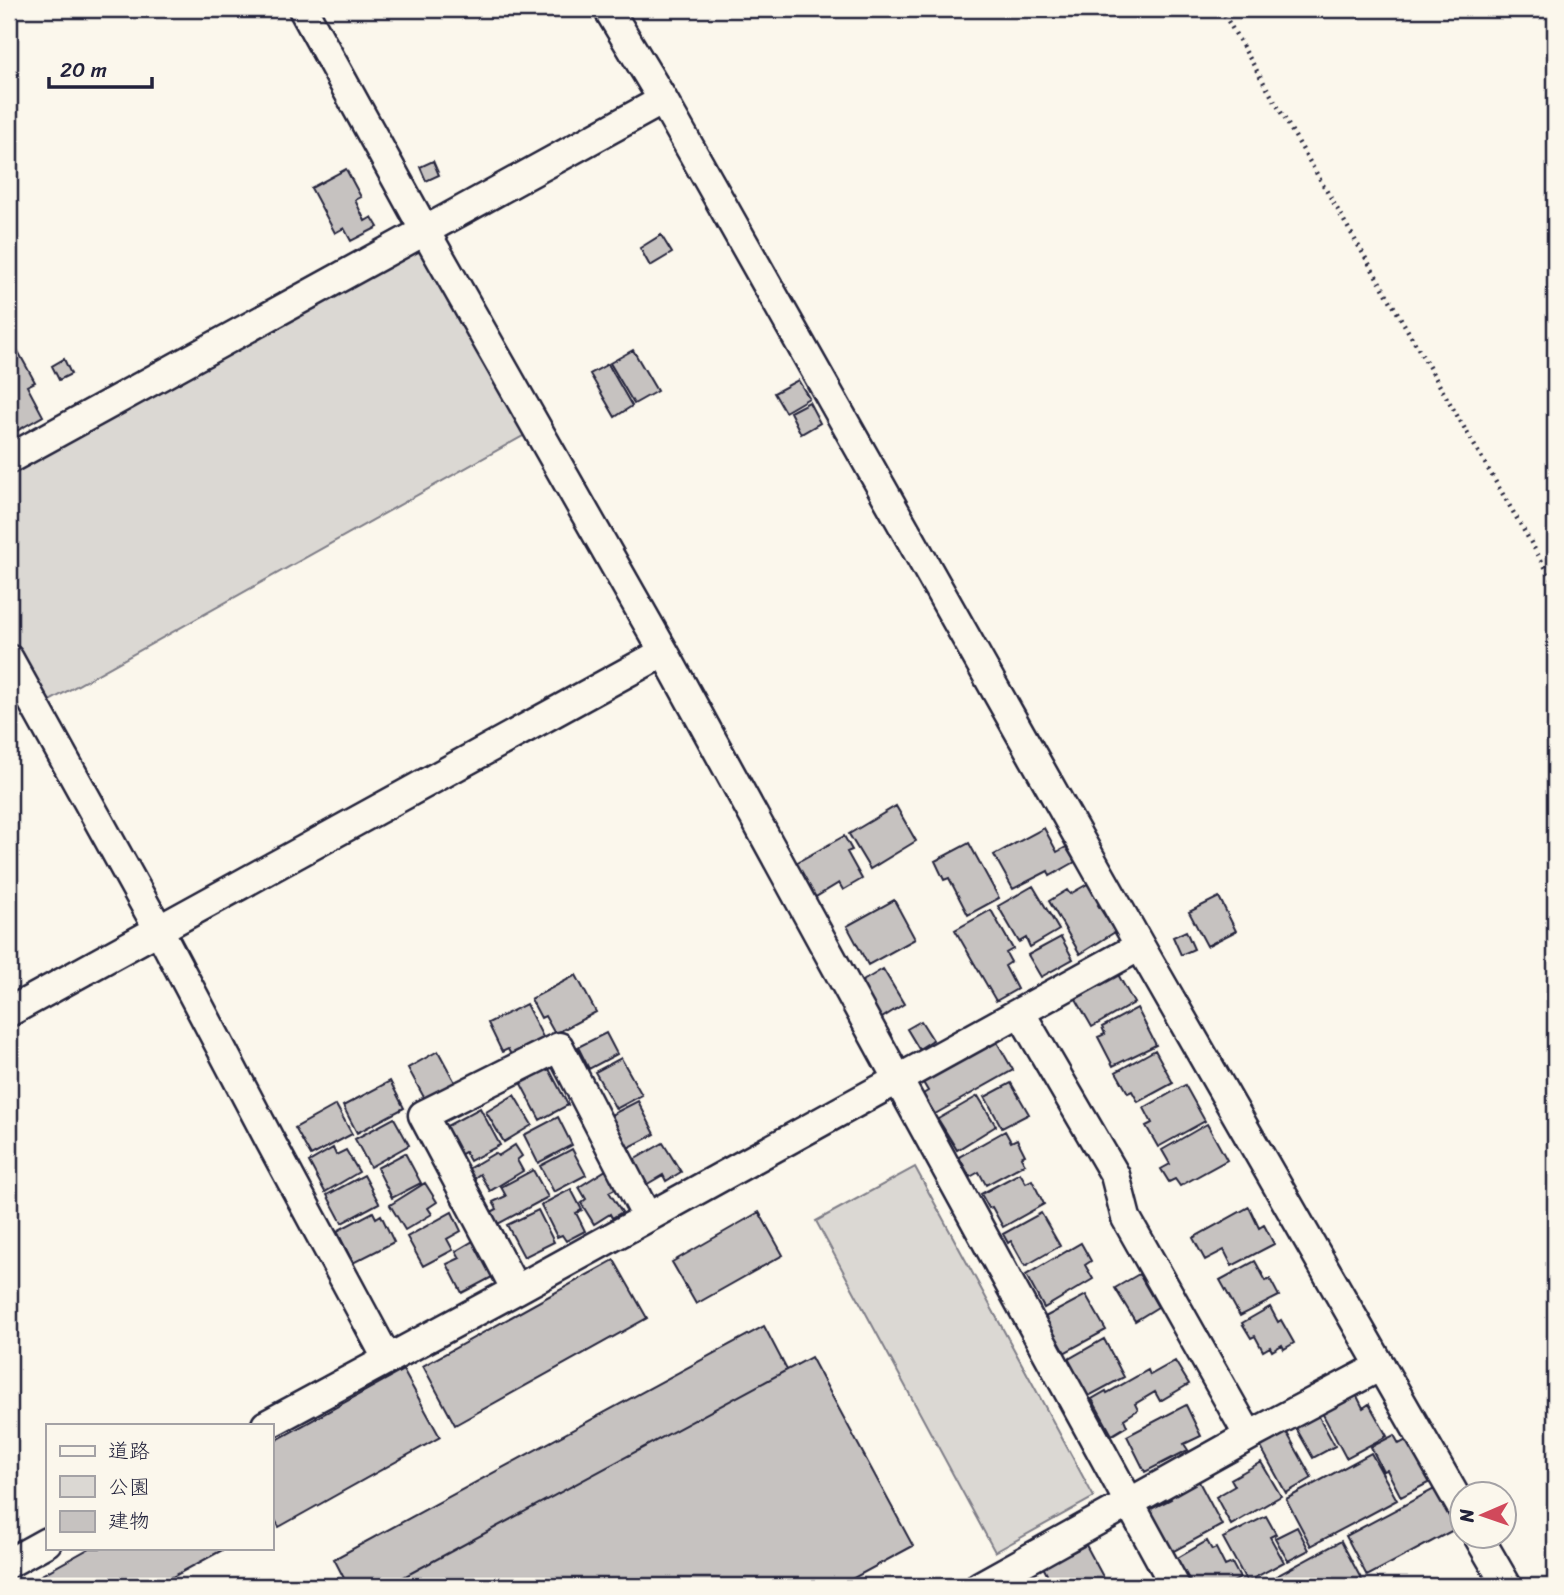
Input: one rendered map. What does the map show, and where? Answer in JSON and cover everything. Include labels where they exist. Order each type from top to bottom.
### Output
[{"type":"street","points":[[303,9],[425,231],[664,652],[1175,1586]]},
{"type":"street","points":[[608,9],[663,100],[1140,946],[1448,1483]]},
{"type":"street","points":[[9,459],[663,100]]},
{"type":"street","points":[[9,1012],[664,652]]},
{"type":"street","points":[[9,659],[159,930],[388,1360]]},
{"type":"street","points":[[268,1424],[1140,946]]},
{"type":"street","points":[[1020,1012],[1115,1175],[1126,1218],[1250,1436]]},
{"type":"street","points":[[516,1290],[423,1115],[559,1047],[647,1217]]},
{"type":"street","points":[[980,1586],[1381,1366]]},
{"type":"street","points":[[9,1563],[46,1543]]},
{"type":"street","points":[[1487,1550],[1507,1586]]},
{"type":"path","points":[[1221,9],[1555,584]]},
{"type":"green space","points":[[420,241],[530,432],[44,704],[9,637],[9,466]]},
{"type":"green space","points":[[915,1167],[1094,1497],[995,1552],[816,1221]]},
{"type":"building","points":[[433,161],[439,175],[426,181],[420,167]]},
{"type":"building","points":[[346,169],[361,197],[355,200],[365,221],[372,217],[378,227],[351,241],[344,228],[335,233],[311,188]]},
{"type":"building","points":[[661,235],[672,253],[650,266],[640,248]]},
{"type":"building","points":[[14,344],[35,382],[27,386],[43,416],[15,432],[9,422],[9,347]]},
{"type":"building","points":[[633,350],[657,391],[634,404],[610,363]]},
{"type":"building","points":[[64,359],[71,374],[59,380],[52,366]]},
{"type":"building","points":[[608,364],[632,406],[615,417],[590,374]]},
{"type":"building","points":[[798,380],[809,398],[785,412],[774,393]]},
{"type":"building","points":[[809,402],[820,423],[801,434],[790,412]]},
{"type":"building","points":[[896,806],[916,841],[870,869],[849,834]]},
{"type":"building","points":[[1044,828],[1057,852],[1066,847],[1075,862],[1050,876],[1048,871],[1013,889],[994,855]]},
{"type":"building","points":[[844,836],[852,850],[847,852],[862,879],[843,890],[839,883],[814,898],[794,864]]},
{"type":"building","points":[[969,843],[999,898],[968,915],[949,878],[944,880],[935,861]]},
{"type":"building","points":[[1091,882],[1103,902],[1098,905],[1115,932],[1080,954],[1049,901],[1067,890],[1070,894]]},
{"type":"building","points":[[1033,886],[1059,930],[1030,947],[1026,938],[1019,942],[998,906]]},
{"type":"building","points":[[1219,897],[1236,931],[1207,946],[1189,912]]},
{"type":"building","points":[[894,900],[915,939],[868,965],[847,926]]},
{"type":"building","points":[[991,910],[1013,949],[1006,953],[1011,962],[1005,966],[1017,989],[996,1001],[955,930]]},
{"type":"building","points":[[1186,931],[1194,949],[1181,955],[1173,937]]},
{"type":"building","points":[[1061,937],[1073,959],[1041,977],[1028,955]]},
{"type":"building","points":[[883,969],[904,1004],[877,1021],[856,985]]},
{"type":"building","points":[[1115,969],[1134,1003],[1092,1027],[1076,999],[1085,994],[1081,988]]},
{"type":"building","points":[[576,975],[596,1012],[555,1034],[545,1016],[541,1018],[531,999]]},
{"type":"building","points":[[526,1004],[545,1041],[512,1057],[508,1049],[502,1052],[488,1023]]},
{"type":"building","points":[[1137,1008],[1156,1045],[1113,1066],[1098,1037],[1105,1034],[1102,1027]]},
{"type":"building","points":[[921,1021],[933,1040],[919,1049],[907,1029]]},
{"type":"building","points":[[606,1033],[617,1054],[589,1069],[578,1047]]},
{"type":"building","points":[[994,1037],[1013,1070],[935,1114],[923,1094],[928,1091],[921,1079]]},
{"type":"building","points":[[1155,1050],[1173,1083],[1138,1102],[1132,1091],[1128,1093],[1116,1072]]},
{"type":"building","points":[[438,1051],[457,1086],[427,1103],[408,1068]]},
{"type":"building","points":[[621,1058],[642,1095],[616,1109],[595,1072]]},
{"type":"building","points":[[548,1067],[568,1105],[540,1120],[520,1082]]},
{"type":"building","points":[[390,1081],[404,1108],[357,1133],[343,1106]]},
{"type":"building","points":[[1011,1083],[1029,1114],[1002,1128],[985,1097]]},
{"type":"building","points":[[1185,1085],[1205,1121],[1158,1147],[1146,1126],[1152,1123],[1144,1108]]},
{"type":"building","points":[[514,1095],[532,1125],[504,1142],[486,1112]]},
{"type":"building","points":[[978,1096],[996,1126],[957,1150],[938,1119]]},
{"type":"building","points":[[638,1101],[655,1134],[624,1150],[607,1117]]},
{"type":"building","points":[[336,1105],[352,1134],[311,1156],[295,1128]]},
{"type":"building","points":[[480,1108],[500,1145],[470,1161],[465,1152],[460,1155],[445,1127]]},
{"type":"building","points":[[558,1117],[572,1145],[538,1163],[524,1135]]},
{"type":"building","points":[[394,1118],[409,1145],[370,1167],[355,1139]]},
{"type":"building","points":[[1207,1124],[1227,1160],[1180,1186],[1175,1179],[1169,1182],[1161,1169],[1170,1164],[1162,1150]]},
{"type":"building","points":[[1005,1131],[1011,1142],[1017,1139],[1025,1155],[1021,1157],[1025,1164],[986,1185],[979,1172],[970,1177],[959,1157]]},
{"type":"building","points":[[663,1143],[681,1172],[666,1181],[663,1175],[644,1186],[630,1162]]},
{"type":"building","points":[[515,1145],[522,1156],[517,1160],[523,1171],[490,1191],[480,1174],[473,1179],[468,1169]]},
{"type":"building","points":[[333,1148],[336,1155],[346,1150],[359,1172],[325,1192],[309,1162]]},
{"type":"building","points":[[572,1149],[586,1175],[554,1192],[540,1166]]},
{"type":"building","points":[[405,1153],[421,1183],[392,1198],[377,1168]]},
{"type":"building","points":[[533,1170],[548,1197],[498,1224],[491,1212],[497,1209],[493,1202],[506,1196],[501,1187]]},
{"type":"building","points":[[606,1170],[617,1188],[609,1192],[622,1212],[612,1218],[610,1214],[594,1224],[581,1203],[586,1199],[579,1187]]},
{"type":"building","points":[[1020,1173],[1026,1183],[1032,1180],[1044,1204],[1003,1227],[981,1194]]},
{"type":"building","points":[[364,1175],[379,1203],[342,1223],[327,1195]]},
{"type":"building","points":[[425,1183],[437,1202],[428,1208],[432,1214],[405,1230],[390,1205]]},
{"type":"building","points":[[571,1189],[582,1210],[576,1213],[585,1231],[566,1241],[562,1235],[557,1237],[541,1205]]},
{"type":"building","points":[[1249,1207],[1259,1228],[1264,1225],[1274,1244],[1232,1266],[1224,1250],[1205,1260],[1193,1238]]},
{"type":"building","points":[[538,1210],[554,1242],[524,1257],[507,1225]]},
{"type":"building","points":[[373,1212],[376,1218],[381,1215],[394,1242],[353,1263],[337,1231]]},
{"type":"building","points":[[452,1212],[461,1231],[447,1239],[453,1250],[423,1266],[407,1237]]},
{"type":"building","points":[[759,1212],[783,1255],[696,1304],[672,1262]]},
{"type":"building","points":[[1041,1213],[1060,1246],[1025,1266],[1011,1241],[1008,1243],[1003,1234]]},
{"type":"building","points":[[475,1240],[494,1276],[462,1293],[447,1264],[460,1258],[456,1251]]},
{"type":"building","points":[[1081,1243],[1091,1261],[1085,1265],[1093,1279],[1044,1308],[1026,1275]]},
{"type":"building","points":[[614,1260],[647,1318],[455,1425],[423,1366]]},
{"type":"building","points":[[1255,1261],[1266,1281],[1270,1279],[1279,1296],[1240,1316],[1220,1280]]},
{"type":"building","points":[[1139,1274],[1158,1307],[1135,1321],[1115,1288]]},
{"type":"building","points":[[1086,1295],[1106,1330],[1064,1353],[1045,1317]]},
{"type":"building","points":[[1270,1307],[1294,1343],[1284,1349],[1282,1345],[1272,1351],[1270,1347],[1263,1351],[1255,1336],[1251,1338],[1242,1323]]},
{"type":"building","points":[[764,1326],[787,1370],[387,1586],[348,1586],[334,1559]]},
{"type":"building","points":[[1104,1339],[1124,1377],[1087,1397],[1067,1360]]},
{"type":"building","points":[[811,1357],[913,1546],[839,1586],[387,1586]]},
{"type":"building","points":[[1175,1361],[1189,1384],[1160,1401],[1155,1392],[1135,1404],[1138,1410],[1124,1419],[1127,1426],[1112,1435],[1092,1399],[1148,1370],[1150,1375]]},
{"type":"building","points":[[403,1370],[440,1437],[279,1527],[273,1516],[273,1442]]},
{"type":"building","points":[[1354,1390],[1363,1408],[1369,1404],[1387,1436],[1346,1458],[1320,1409]]},
{"type":"building","points":[[1186,1405],[1201,1436],[1184,1444],[1188,1450],[1145,1472],[1127,1436]]},
{"type":"building","points":[[1318,1415],[1335,1446],[1313,1458],[1296,1428]]},
{"type":"building","points":[[1276,1432],[1279,1437],[1287,1433],[1312,1478],[1286,1493],[1258,1442]]},
{"type":"building","points":[[1394,1435],[1399,1444],[1410,1438],[1432,1481],[1401,1497],[1371,1447]]},
{"type":"building","points":[[1371,1453],[1397,1500],[1311,1546],[1286,1499]]},
{"type":"building","points":[[1261,1462],[1281,1496],[1231,1525],[1216,1497],[1235,1486],[1231,1479]]},
{"type":"building","points":[[1197,1478],[1222,1525],[1172,1552],[1149,1510],[1171,1499],[1168,1494]]},
{"type":"building","points":[[1438,1487],[1448,1506],[1448,1533],[1367,1576],[1346,1536]]},
{"type":"building","points":[[1266,1516],[1276,1534],[1270,1537],[1284,1562],[1247,1582],[1223,1538]]},
{"type":"building","points":[[1297,1527],[1309,1550],[1288,1561],[1275,1538]]},
{"type":"building","points":[[1207,1541],[1212,1550],[1216,1548],[1225,1566],[1232,1563],[1240,1578],[1233,1582],[1236,1586],[1190,1586],[1176,1559]]},
{"type":"building","points":[[1341,1541],[1365,1586],[1258,1586]]},
{"type":"building","points":[[1086,1545],[1108,1586],[1053,1586],[1043,1567],[1060,1558],[1058,1554],[1069,1548],[1071,1553]]},
{"type":"building","points":[[86,1550],[222,1550],[156,1586],[45,1586],[40,1576]]}]
